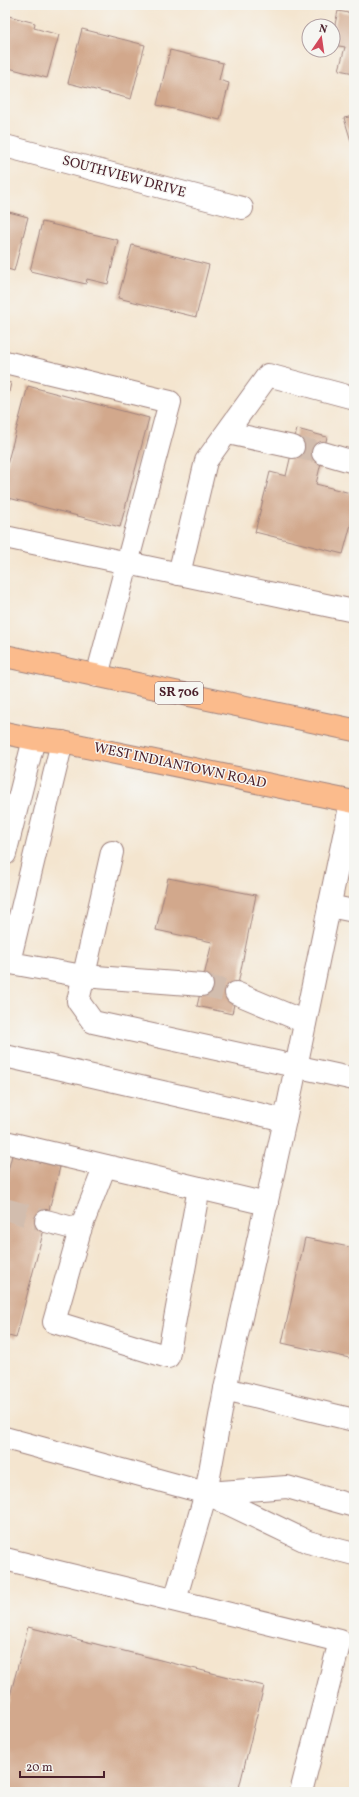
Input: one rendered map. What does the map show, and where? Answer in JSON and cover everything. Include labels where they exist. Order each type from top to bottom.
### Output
[{"type":"main road","name":"SR 706","points":[[5,656],[354,730]]},
{"type":"main road","name":"WEST INDIANTOWN ROAD","points":[[5,733],[34,739],[62,742],[352,802]]},
{"type":"street","name":"SOUTHVIEW DRIVE","points":[[5,146],[242,208]]},
{"type":"street","points":[[5,362],[170,402],[97,676]]},
{"type":"street","points":[[179,574],[206,461],[228,433],[268,375],[354,398]]},
{"type":"street","points":[[228,433],[293,447]]},
{"type":"street","points":[[323,453],[354,462]]},
{"type":"street","points":[[5,537],[354,611]]},
{"type":"street","points":[[5,854],[10,808],[34,739]]},
{"type":"street","points":[[62,742],[7,962],[83,976],[202,985]]},
{"type":"street","points":[[175,1600],[206,1493],[225,1389],[267,1204],[352,802]]},
{"type":"street","points":[[112,852],[78,1001],[93,1022],[354,1079]]},
{"type":"street","points":[[329,906],[354,911]]},
{"type":"street","points":[[236,993],[305,1022]]},
{"type":"street","points":[[5,1056],[285,1120]]},
{"type":"street","points":[[5,1142],[267,1204]]},
{"type":"street","points":[[105,1166],[80,1230],[54,1322],[168,1357],[199,1188]]},
{"type":"street","points":[[46,1221],[80,1230]]},
{"type":"street","points":[[225,1389],[354,1420]]},
{"type":"street","points":[[5,1438],[206,1493],[308,1542],[354,1554]]},
{"type":"street","points":[[206,1493],[287,1487],[354,1506]]},
{"type":"street","points":[[5,1559],[340,1641],[300,1792]]},
{"type":"building","points":[[338,11],[354,14],[354,73],[339,70],[345,47],[341,46],[341,18],[336,18]]},
{"type":"building","points":[[5,15],[35,23],[34,28],[59,35],[47,78],[5,67]]},
{"type":"building","points":[[82,29],[145,45],[131,99],[68,83]]},
{"type":"building","points":[[170,50],[223,63],[219,80],[229,83],[220,120],[157,105]]},
{"type":"building","points":[[354,116],[354,151],[344,118]]},
{"type":"building","points":[[5,211],[28,217],[14,271],[5,268]]},
{"type":"building","points":[[42,222],[118,240],[108,284],[87,279],[86,284],[30,271]]},
{"type":"building","points":[[132,245],[209,265],[196,317],[118,298]]},
{"type":"building","points":[[5,382],[11,383],[6,406],[5,406]]},
{"type":"building","points":[[28,386],[149,418],[120,527],[5,497],[5,472]]},
{"type":"building","points":[[297,429],[327,437],[316,484],[354,494],[354,513],[343,554],[255,532],[270,472],[286,476]]},
{"type":"building","points":[[168,878],[256,895],[232,1014],[197,1006],[212,942],[156,930]]},
{"type":"building","points":[[12,1155],[60,1167],[16,1338],[5,1335],[5,1183]]},
{"type":"building","points":[[305,1238],[354,1248],[354,1359],[282,1343]]},
{"type":"building","points":[[28,1627],[264,1686],[238,1792],[5,1792],[5,1715]]},
{"type":"tunnel","points":[[293,447],[323,453]]},
{"type":"tunnel","points":[[202,985],[236,993]]},
{"type":"tunnel","points":[[5,1209],[46,1221]]}]
